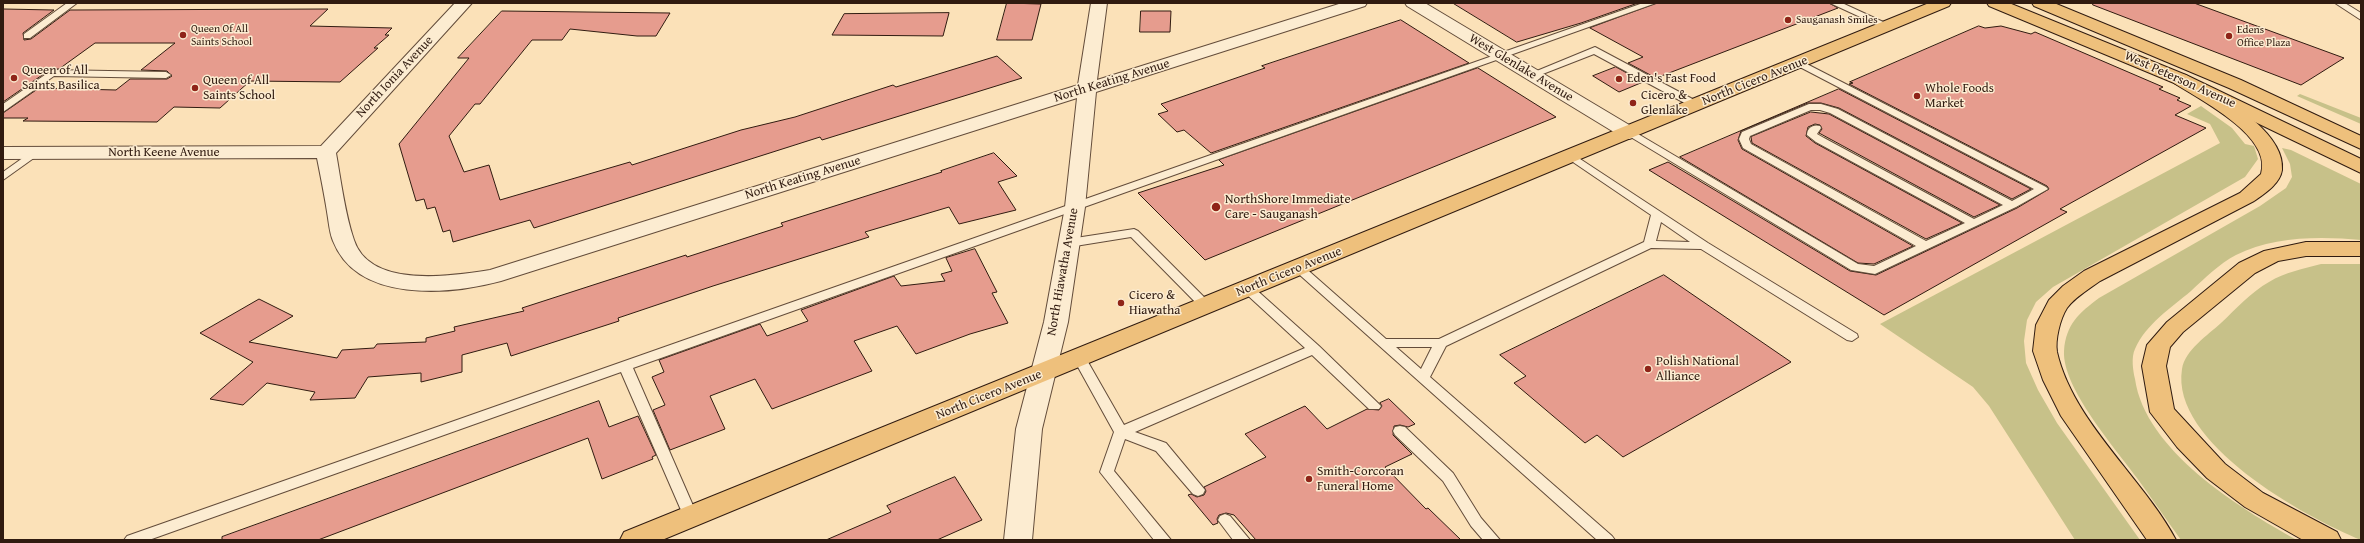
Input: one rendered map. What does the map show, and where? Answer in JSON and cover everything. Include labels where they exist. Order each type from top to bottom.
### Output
[{"type":"main road","name":"North Cicero Avenue","points":[[634,540],[1943,3]]},
{"type":"main road","name":"West Peterson Avenue","points":[[1995,3],[2180,79],[2361,167]]},
{"type":"main road","name":"West Peterson Avenue","points":[[2040,3],[2235,84],[2361,143]]},
{"type":"main road","points":[[2162,540],[2070,410],[2055,380],[2046,351],[2048,325],[2057,305],[2071,291],[2092,276],[2248,197],[2265,183],[2272,171],[2272,158],[2264,142],[2249,126],[2180,79]]},
{"type":"main road","points":[[2327,540],[2254,500],[2216,471],[2186,440],[2162,412],[2154,366],[2159,345],[2175,327],[2247,268],[2272,256],[2306,249],[2361,249]]},
{"type":"street","name":"North Ionia Avenue","points":[[326,152],[464,3]]},
{"type":"street","name":"North Hiawatha Avenue","points":[[1018,540],[1029,428],[1056,322],[1075,207],[1087,89],[1099,3]]},
{"type":"street","name":"North Keating Avenue","points":[[326,152],[343,241],[347,254],[359,265],[378,276],[430,284],[463,282],[493,276],[1359,3]]},
{"type":"street","name":"West Glenlake Avenue","points":[[1413,3],[1629,133]]},
{"type":"street","name":"North Keene Avenue","points":[[3,153],[326,152]]},
{"type":"lane","points":[[27,36],[73,3]]},
{"type":"lane","points":[[132,540],[1652,3]]},
{"type":"lane","points":[[1834,3],[1887,26]]},
{"type":"lane","points":[[2339,3],[2361,17]]},
{"type":"lane","points":[[1532,75],[1595,50],[1696,105]]},
{"type":"lane","points":[[1629,133],[1855,267],[1875,270],[2012,205],[2042,189],[1799,63]]},
{"type":"lane","points":[[3,109],[52,73],[166,75]]},
{"type":"lane","points":[[1925,246],[1747,146],[1744,139],[1746,134],[1809,107],[1821,107],[1834,111],[2012,205]]},
{"type":"lane","points":[[1816,128],[1812,131],[1812,135],[1820,140],[1974,223]]},
{"type":"lane","points":[[3,177],[34,153]]},
{"type":"lane","points":[[1571,156],[1704,246],[1852,337]]},
{"type":"lane","points":[[1649,244],[1657,214]]},
{"type":"lane","points":[[1069,243],[1134,233],[1206,306]]},
{"type":"lane","points":[[1384,343],[1441,343],[1649,244],[1704,246]]},
{"type":"lane","points":[[1298,268],[1607,540]]},
{"type":"lane","points":[[1248,289],[1374,406]]},
{"type":"lane","points":[[1423,378],[1441,343]]},
{"type":"lane","points":[[1163,540],[1107,472],[1121,432],[1314,349]]},
{"type":"lane","points":[[1079,358],[1121,432],[1161,447],[1198,490]]},
{"type":"lane","points":[[625,366],[691,517]]},
{"type":"lane","points":[[1400,431],[1448,477],[1476,522],[1492,540]]},
{"type":"lane","points":[[1225,520],[1242,540]]},
{"type":"shaded area","points":[[2300,94],[2361,118],[2361,124],[2297,96]]},
{"type":"shaded area","points":[[2201,106],[2232,128],[2245,144],[2254,146],[2258,159],[2245,177],[2053,287],[2036,302],[2027,320],[2024,341],[2026,363],[2038,390],[2057,423],[2140,540],[2075,540],[1989,406],[1973,387],[1880,324],[2220,143],[2210,124],[2187,114]]},
{"type":"shaded area","points":[[2282,148],[2291,150],[2361,184],[2361,240],[2330,238],[2297,239],[2265,244],[2236,255],[2212,272],[2152,324],[2135,349],[2133,364],[2135,379],[2142,405],[2156,430],[2175,453],[2223,494],[2297,540],[2181,540],[2104,435],[2081,400],[2066,366],[2064,351],[2065,342],[2075,320],[2085,309],[2099,298],[2260,206],[2286,188],[2292,177],[2290,164]]},
{"type":"shaded area","points":[[2321,264],[2361,264],[2361,540],[2308,514],[2246,474],[2219,450],[2197,424],[2184,397],[2182,369],[2188,355],[2198,343],[2262,286],[2288,273]]},
{"type":"building","points":[[1007,3],[1041,4],[1032,40],[997,40]]},
{"type":"building","points":[[1453,3],[1638,3],[1581,23],[1517,42]]},
{"type":"building","points":[[1657,3],[1829,3],[1838,8],[1656,78],[1628,63],[1643,57],[1590,28]]},
{"type":"building","name":"Edens Office Plaza","points":[[2093,3],[2194,3],[2344,58],[2301,85],[2093,5]]},
{"type":"building","points":[[3,9],[54,10],[23,33],[24,40],[31,39],[70,10],[328,9],[310,26],[392,28],[385,35],[389,35],[374,48],[378,48],[340,82],[250,81],[220,108],[174,107],[157,122],[23,121],[28,118],[3,118],[3,113],[39,88],[116,90],[130,79],[167,79],[172,76],[167,71],[141,70],[175,43],[95,43],[59,69],[51,69],[3,102]]},
{"type":"building","points":[[502,11],[670,13],[656,36],[637,36],[570,29],[562,40],[532,40],[480,104],[475,104],[449,136],[464,172],[489,165],[500,200],[630,162],[632,165],[741,130],[795,117],[893,85],[896,87],[997,56],[1022,78],[822,140],[820,137],[534,228],[530,220],[453,242],[450,230],[443,232],[435,207],[427,209],[424,199],[416,201],[399,144],[469,58],[458,58]]},
{"type":"building","points":[[1141,11],[1171,11],[1170,32],[1140,32]]},
{"type":"building","points":[[949,13],[943,36],[832,35],[844,14]]},
{"type":"building","points":[[1401,20],[1469,63],[1211,153],[1184,130],[1177,132],[1158,114],[1168,111],[1161,104],[1265,68],[1262,66]]},
{"type":"building","points":[[1979,26],[1985,28],[2001,26],[2031,34],[2035,32],[2163,87],[2159,89],[2180,98],[2177,100],[2191,106],[2175,115],[2206,128],[2060,209],[2067,212],[1884,315],[1649,170],[1668,162],[1850,271],[1876,275],[2017,208],[2049,189],[2047,186],[1849,84],[1853,83],[1850,82]]},
{"type":"building","name":"Eden's Fast Food","points":[[1616,67],[1643,82],[1619,92],[1593,76]]},
{"type":"building","points":[[1478,68],[1556,117],[1205,260],[1138,193],[1224,165],[1219,160]]},
{"type":"building","points":[[1839,89],[2031,189],[2012,199],[1839,108],[1821,103],[1808,103],[1741,131],[1738,140],[1742,149],[1913,246],[1874,264],[1858,263],[1680,157]]},
{"type":"building","points":[[1811,112],[1829,114],[2000,205],[1974,217],[1819,133],[1822,129],[1820,125],[1815,124],[1808,127],[1806,136],[1815,143],[1962,223],[1926,239],[1752,143],[1751,137]]},
{"type":"building","points":[[994,153],[1017,176],[998,182],[1016,210],[959,224],[949,207],[865,232],[869,237],[713,286],[618,318],[619,321],[511,356],[507,343],[462,355],[462,372],[421,382],[421,373],[368,377],[355,398],[310,400],[315,392],[267,383],[243,405],[210,399],[253,362],[200,333],[259,299],[293,316],[249,342],[337,358],[342,350],[374,348],[377,344],[426,342],[426,338],[455,331],[454,327],[524,311],[522,308],[686,255],[687,257],[783,226],[781,223],[942,172],[941,171]]},
{"type":"building","points":[[975,249],[997,292],[992,293],[1008,323],[970,334],[916,354],[897,326],[854,341],[872,371],[772,409],[755,379],[710,396],[725,429],[670,450],[653,410],[665,405],[652,377],[664,372],[659,360],[760,324],[767,336],[808,321],[801,310],[894,276],[901,286],[945,281],[941,274],[952,271],[946,258]]},
{"type":"building","name":"Polish National Alliance","points":[[1664,275],[1791,362],[1623,457],[1597,435],[1585,443],[1514,383],[1526,376],[1500,355]]},
{"type":"building","name":"Smith-Corcoran Funeral Home","points":[[1389,399],[1415,424],[1408,427],[1400,425],[1394,426],[1393,435],[1412,454],[1385,467],[1426,509],[1428,508],[1461,540],[1256,540],[1234,515],[1226,513],[1219,515],[1217,519],[1218,523],[1213,525],[1188,495],[1191,494],[1197,497],[1204,495],[1206,491],[1204,487],[1266,457],[1245,434],[1305,406],[1327,429],[1367,409],[1379,410],[1382,406],[1380,403]]},
{"type":"building","points":[[599,401],[609,427],[638,416],[656,455],[652,457],[653,459],[602,479],[588,438],[318,540],[222,540],[222,537]]},
{"type":"building","points":[[955,477],[982,520],[937,540],[826,540],[891,512],[887,506]]},
{"type":"place","name":"Sauganash Smiles","points":[[1788,20]]},
{"type":"place","name":"Queen Of All Saints School","points":[[183,35]]},
{"type":"place","name":"Edens Office Plaza","points":[[2229,36]]},
{"type":"place","name":"Queen of All Saints Basilica","points":[[14,78]]},
{"type":"place","name":"Eden's Fast Food","points":[[1619,79]]},
{"type":"place","name":"Queen of All Saints School","points":[[195,88]]},
{"type":"place","name":"Whole Foods Market","points":[[1917,96]]},
{"type":"place","name":"Cicero & Glenlake","points":[[1633,103]]},
{"type":"place","name":"NorthShore Immediate Care - Sauganash","points":[[1216,207]]},
{"type":"place","name":"Cicero & Hiawatha","points":[[1121,303]]},
{"type":"place","name":"Polish National Alliance","points":[[1648,369]]},
{"type":"place","name":"Smith-Corcoran Funeral Home","points":[[1309,479]]}]
